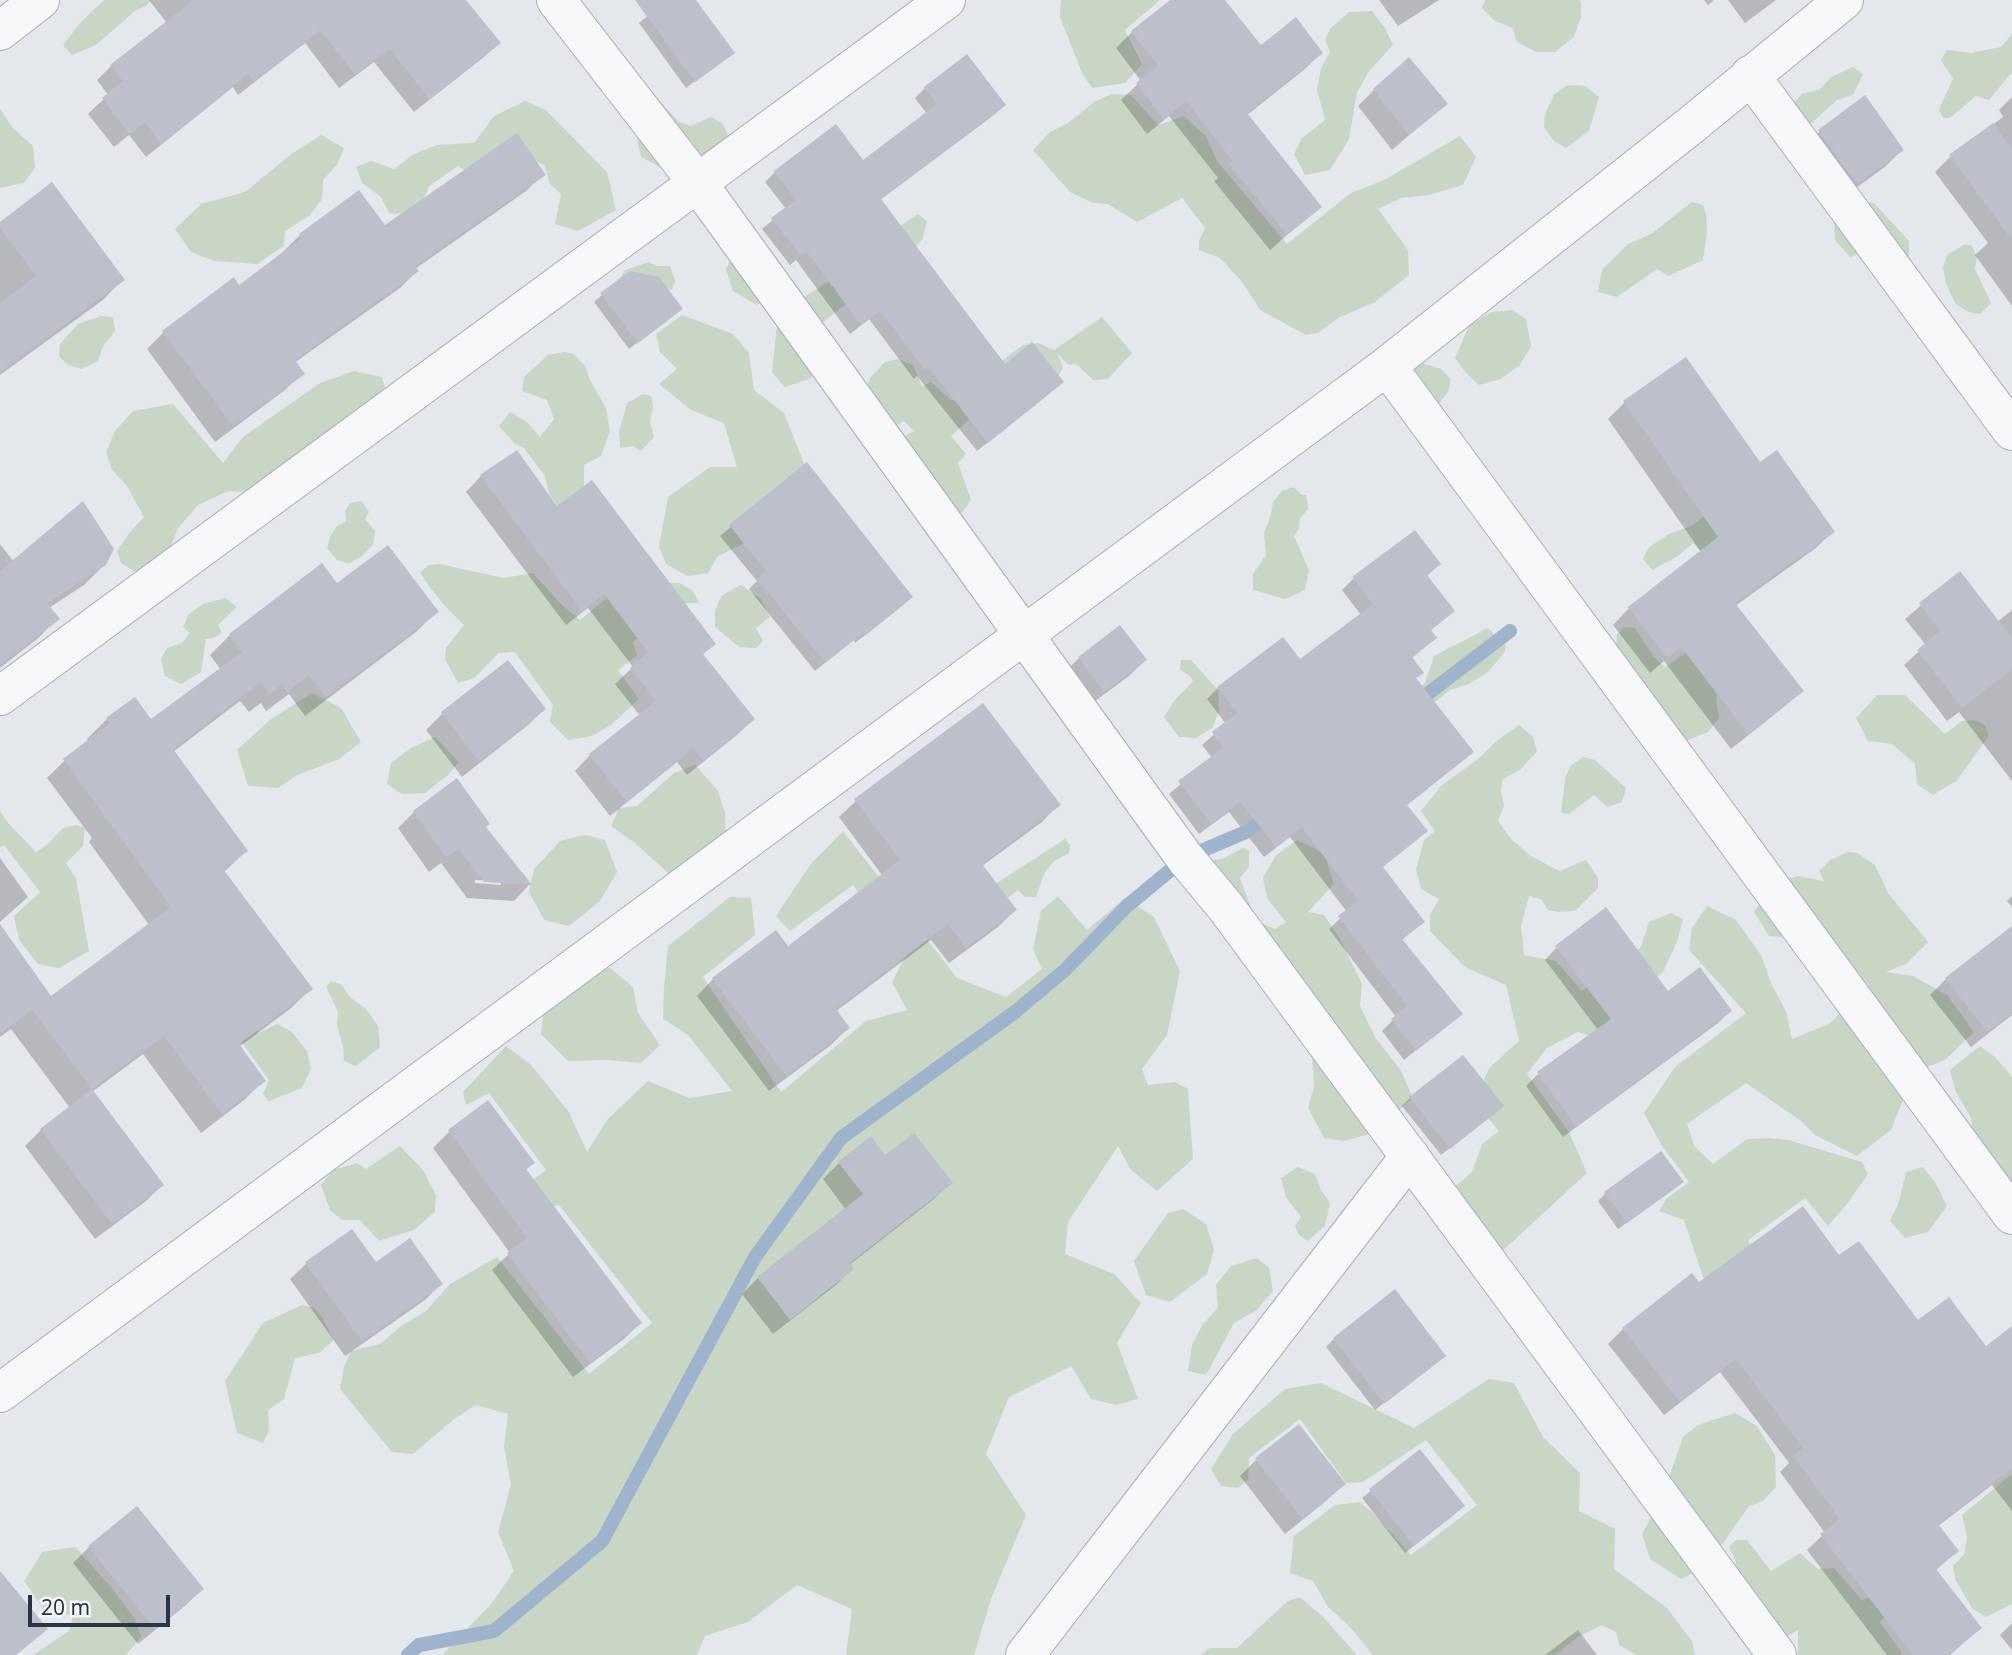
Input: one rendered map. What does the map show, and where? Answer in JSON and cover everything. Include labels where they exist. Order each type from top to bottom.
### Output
[{"type":"street","points":[[0,31],[40,0]]},
{"type":"street","points":[[556,0],[697,182],[1185,859],[1224,906],[1410,1156],[1777,1655]]},
{"type":"street","points":[[0,696],[946,0]]},
{"type":"street","points":[[0,1392],[1387,366],[1844,0]]},
{"type":"street","points":[[1750,75],[2012,431]]},
{"type":"street","points":[[1387,366],[2012,1215]]},
{"type":"street","points":[[1025,1655],[1410,1156]]},
{"type":"green space","points":[[104,0],[151,0],[96,45],[72,55],[63,45],[81,22]]},
{"type":"green space","points":[[1061,0],[1160,0],[1125,30],[1142,64],[1125,83],[1092,88],[1082,73],[1060,17]]},
{"type":"green space","points":[[1485,0],[1579,0],[1581,17],[1574,37],[1555,52],[1536,52],[1517,42],[1513,28],[1495,21],[1482,8]]},
{"type":"green space","points":[[1372,11],[1385,28],[1393,45],[1370,70],[1357,92],[1349,139],[1330,170],[1305,175],[1294,154],[1302,138],[1325,120],[1317,90],[1321,68],[1330,52],[1325,40],[1330,29],[1349,12]]},
{"type":"green space","points":[[2012,34],[2012,72],[1989,100],[1976,96],[1950,118],[1943,118],[1939,109],[1953,79],[1941,60],[1947,50],[1971,53],[2001,47]]},
{"type":"green space","points":[[1853,67],[1863,74],[1853,95],[1837,100],[1804,130],[1786,111],[1803,93],[1819,90],[1831,77]]},
{"type":"green space","points":[[601,80],[647,87],[679,122],[691,126],[711,117],[722,123],[730,139],[726,150],[662,168],[641,157],[636,134],[625,122],[621,109],[598,88]]},
{"type":"green space","points":[[1568,85],[1585,86],[1599,97],[1589,131],[1566,148],[1554,141],[1544,127],[1545,114],[1554,94]]},
{"type":"green space","points":[[1111,94],[1131,95],[1158,125],[1184,116],[1206,136],[1217,161],[1287,244],[1351,193],[1384,180],[1460,136],[1476,157],[1463,185],[1429,195],[1401,198],[1378,209],[1408,250],[1409,275],[1375,302],[1340,317],[1318,333],[1306,335],[1260,310],[1243,283],[1220,258],[1199,250],[1199,241],[1205,228],[1182,198],[1137,222],[1108,204],[1093,203],[1070,192],[1033,150],[1050,132],[1068,123],[1094,102]]},
{"type":"green space","points":[[525,101],[546,110],[607,172],[616,210],[578,231],[555,224],[561,194],[550,184],[544,165],[521,154],[475,176],[458,166],[429,186],[418,213],[390,214],[381,197],[362,183],[356,167],[371,161],[394,169],[414,154],[437,145],[474,143],[494,116]]},
{"type":"green space","points":[[0,109],[13,128],[33,146],[35,168],[24,183],[0,188]]},
{"type":"green space","points":[[321,135],[344,148],[337,165],[323,180],[322,199],[309,216],[285,231],[284,246],[257,264],[214,261],[191,252],[175,229],[201,204],[245,192],[290,155]]},
{"type":"green space","points":[[1692,202],[1703,205],[1706,214],[1707,233],[1703,260],[1668,276],[1657,269],[1617,297],[1598,292],[1602,270],[1628,244],[1651,234]]},
{"type":"green space","points":[[1853,203],[1874,203],[1909,241],[1909,256],[1897,264],[1873,250],[1850,257],[1835,240],[1834,224]]},
{"type":"green space","points":[[918,214],[927,221],[922,240],[816,328],[831,358],[809,379],[785,387],[772,372],[777,324],[801,299],[848,269],[891,232]]},
{"type":"green space","points":[[1965,244],[1972,246],[1977,257],[1975,269],[1991,303],[1980,314],[1968,312],[1955,303],[1946,284],[1943,267],[1947,255]]},
{"type":"green space","points":[[732,254],[766,299],[757,305],[733,291],[726,270]]},
{"type":"green space","points":[[649,262],[657,266],[670,266],[675,281],[672,290],[659,286],[614,290],[625,270]]},
{"type":"green space","points":[[1512,310],[1526,319],[1531,346],[1520,365],[1501,379],[1479,385],[1455,358],[1469,326],[1491,312]]},
{"type":"green space","points":[[682,315],[733,334],[749,353],[754,390],[784,413],[805,466],[745,543],[718,556],[708,573],[687,576],[666,564],[659,547],[668,497],[710,467],[737,467],[724,423],[691,410],[659,384],[677,369],[660,352],[656,334]]},
{"type":"green space","points":[[101,316],[113,317],[115,331],[103,346],[98,361],[81,369],[68,365],[59,356],[60,344],[78,324]]},
{"type":"green space","points":[[1102,317],[1132,353],[1108,379],[1093,380],[1076,364],[1069,365],[1056,352],[1063,367],[1057,379],[996,365],[1023,345],[1038,343],[1054,350]]},
{"type":"green space","points":[[565,352],[574,354],[585,366],[606,408],[610,431],[601,456],[584,465],[584,492],[561,511],[549,494],[545,476],[524,448],[514,443],[499,426],[510,412],[527,422],[540,437],[554,419],[547,400],[522,391],[524,377],[548,355]]},
{"type":"green space","points":[[898,359],[913,365],[922,386],[931,382],[951,400],[965,401],[970,419],[951,436],[966,454],[958,463],[971,500],[962,513],[945,508],[898,440],[914,431],[904,421],[891,429],[863,398],[870,378],[885,362]]},
{"type":"green space","points":[[1416,361],[1441,369],[1451,379],[1448,392],[1435,409],[1425,435],[1411,432],[1398,405],[1405,375]]},
{"type":"green space","points":[[354,371],[382,377],[386,391],[256,492],[228,491],[198,505],[179,527],[165,558],[135,572],[121,563],[117,551],[144,517],[127,486],[112,470],[106,452],[115,431],[133,411],[173,404],[223,463],[243,437],[320,383]]},
{"type":"green space","points":[[643,394],[651,396],[653,407],[650,422],[654,437],[641,451],[633,446],[620,448],[619,432],[627,403]]},
{"type":"green space","points":[[1293,487],[1306,495],[1308,504],[1294,536],[1309,570],[1305,590],[1285,599],[1253,590],[1253,574],[1266,555],[1264,533],[1273,502],[1282,491]]},
{"type":"green space","points":[[362,501],[369,512],[365,519],[375,531],[373,545],[349,564],[337,560],[327,548],[337,526],[346,521],[345,511],[350,503]]},
{"type":"green space","points":[[1723,501],[1744,520],[1703,554],[1693,543],[1678,556],[1652,570],[1643,559],[1649,547],[1669,534],[1691,526]]},
{"type":"green space","points":[[440,564],[504,578],[533,573],[562,605],[580,620],[638,573],[661,583],[680,583],[693,591],[699,603],[685,603],[633,642],[637,655],[618,670],[639,699],[611,725],[592,736],[568,740],[550,722],[553,705],[515,652],[499,653],[474,678],[458,683],[445,659],[446,648],[464,625],[443,604],[420,572],[429,565]]},
{"type":"green space","points":[[741,585],[761,599],[770,617],[756,628],[763,641],[756,648],[739,647],[715,627],[715,610],[722,595]]},
{"type":"green space","points":[[225,598],[237,607],[218,625],[222,633],[206,639],[201,672],[181,684],[165,676],[161,659],[167,648],[182,643],[190,633],[183,627],[189,614],[203,604]]},
{"type":"green space","points":[[1625,627],[1635,628],[1653,656],[1665,667],[1707,639],[1734,673],[1716,698],[1719,718],[1708,732],[1681,743],[1616,651],[1617,634]]},
{"type":"green space","points":[[1488,628],[1506,646],[1504,653],[1488,672],[1469,684],[1450,690],[1426,709],[1409,699],[1425,683],[1434,656]]},
{"type":"green space","points":[[1181,660],[1191,660],[1218,690],[1219,711],[1212,728],[1196,738],[1179,737],[1164,717],[1174,701],[1193,681],[1180,670]]},
{"type":"green space","points":[[312,693],[341,708],[361,742],[339,759],[297,775],[278,788],[248,786],[237,750],[271,719]]},
{"type":"green space","points":[[1877,695],[1905,695],[1945,734],[1962,721],[1974,720],[1984,724],[1989,736],[1957,780],[1933,795],[1917,784],[1915,764],[1892,744],[1868,741],[1856,718]]},
{"type":"green space","points":[[1519,725],[1533,737],[1537,751],[1520,770],[1503,779],[1501,790],[1504,806],[1498,821],[1511,839],[1531,856],[1559,871],[1586,860],[1598,878],[1598,888],[1575,911],[1548,910],[1541,899],[1529,896],[1521,926],[1524,955],[1556,961],[1582,991],[1641,947],[1649,922],[1671,913],[1683,919],[1677,942],[1663,972],[1635,994],[1623,1016],[1593,1037],[1578,1032],[1547,1048],[1527,1074],[1569,1132],[1587,1173],[1497,1256],[1438,1201],[1472,1172],[1482,1144],[1499,1131],[1486,1116],[1479,1092],[1489,1068],[1519,1041],[1506,985],[1465,967],[1430,931],[1430,915],[1439,899],[1421,889],[1416,869],[1424,840],[1435,831],[1421,811],[1441,786]]},
{"type":"green space","points":[[435,737],[459,762],[448,775],[425,793],[402,794],[387,784],[391,763],[411,748]]},
{"type":"green space","points":[[1583,757],[1595,760],[1626,788],[1622,802],[1607,807],[1594,795],[1569,814],[1561,813],[1565,780],[1570,766]]},
{"type":"green space","points":[[695,765],[718,791],[725,813],[726,838],[693,874],[668,873],[635,843],[611,826],[619,808],[637,806],[674,773]]},
{"type":"green space","points":[[0,811],[36,852],[63,828],[76,825],[85,828],[83,846],[66,863],[76,879],[89,951],[59,968],[38,964],[19,940],[14,916],[40,892],[4,845],[0,847]]},
{"type":"green space","points":[[843,831],[957,978],[1006,997],[1042,969],[1033,949],[1041,911],[1058,896],[1087,930],[1125,898],[1154,917],[1180,971],[1167,1035],[1142,1069],[1148,1085],[1175,1082],[1188,1089],[1193,1159],[1157,1191],[1130,1169],[1118,1146],[1068,1222],[1065,1254],[1114,1274],[1141,1303],[1117,1343],[1138,1399],[1116,1405],[1091,1399],[1071,1366],[1009,1397],[986,1454],[1026,1515],[991,1599],[974,1655],[846,1655],[852,1609],[797,1585],[748,1622],[705,1636],[697,1655],[442,1655],[492,1603],[514,1571],[498,1532],[511,1485],[504,1447],[508,1414],[476,1405],[454,1419],[413,1454],[392,1452],[340,1389],[344,1366],[351,1351],[380,1344],[401,1326],[426,1311],[450,1284],[497,1257],[589,1374],[652,1323],[559,1205],[544,1209],[526,1185],[546,1170],[489,1093],[466,1105],[463,1092],[506,1046],[531,1065],[569,1112],[587,1152],[607,1120],[648,1081],[689,1098],[732,1091],[688,1035],[663,1019],[668,946],[730,897],[751,898],[755,935],[703,977],[781,1092],[866,1021],[907,1010],[892,982],[905,957],[853,885],[790,931],[776,916],[810,865]]},
{"type":"green space","points":[[585,835],[605,840],[617,872],[600,901],[569,926],[544,920],[529,892],[534,869],[560,841]]},
{"type":"green space","points":[[1065,839],[1070,845],[1069,853],[1053,862],[1044,874],[1036,897],[1025,897],[1018,890],[1006,899],[996,893],[997,883]]},
{"type":"green space","points":[[1297,840],[1320,851],[1326,859],[1334,884],[1308,912],[1324,915],[1340,939],[1362,984],[1360,1006],[1375,1037],[1401,1071],[1413,1098],[1370,1134],[1343,1141],[1324,1138],[1308,1107],[1314,1087],[1311,1036],[1209,860],[1222,859],[1243,848],[1249,850],[1249,867],[1240,878],[1256,921],[1275,929],[1286,922],[1267,898],[1263,878],[1276,855]]},
{"type":"green space","points":[[1848,852],[1857,853],[1875,865],[1888,893],[1928,942],[1906,964],[1886,972],[1913,976],[1947,995],[1974,1032],[1945,1060],[1914,1072],[1891,1130],[1857,1156],[1815,1135],[1801,1121],[1746,1083],[1687,1124],[1695,1147],[1713,1164],[1747,1139],[1769,1138],[1788,1140],[1862,1162],[1868,1174],[1828,1226],[1805,1198],[1748,1240],[1766,1273],[1726,1302],[1703,1277],[1684,1220],[1659,1211],[1666,1199],[1689,1182],[1662,1146],[1644,1113],[1675,1067],[1746,1013],[1689,950],[1692,928],[1707,906],[1736,920],[1761,955],[1772,985],[1786,1011],[1792,1039],[1829,1024],[1869,985],[1849,963],[1797,938],[1769,936],[1754,912],[1773,883],[1798,876],[1824,881],[1819,871],[1830,860]]},
{"type":"green space","points":[[610,968],[633,987],[638,1013],[660,1045],[641,1063],[568,1061],[541,1034],[544,1008],[584,975]]},
{"type":"green space","points":[[331,981],[342,985],[350,997],[366,1009],[378,1026],[380,1047],[356,1066],[344,1061],[337,1026],[338,1012],[326,987]]},
{"type":"green space","points":[[251,1019],[259,1033],[277,1024],[292,1032],[307,1051],[311,1069],[302,1088],[269,1101],[263,1094],[269,1080],[241,1041]]},
{"type":"green space","points":[[1980,1046],[1995,1057],[2012,1077],[2012,1188],[1974,1141],[1971,1118],[1955,1090],[1950,1070]]},
{"type":"green space","points":[[400,1146],[423,1170],[436,1195],[435,1212],[414,1230],[379,1241],[360,1220],[342,1220],[330,1210],[321,1185],[333,1170],[357,1163],[366,1169]]},
{"type":"green space","points":[[1298,1167],[1315,1174],[1330,1203],[1325,1226],[1308,1241],[1299,1235],[1295,1226],[1301,1217],[1286,1197],[1281,1178]]},
{"type":"green space","points":[[1923,1167],[1935,1182],[1947,1206],[1928,1232],[1905,1238],[1890,1221],[1899,1202],[1906,1172]]},
{"type":"green space","points":[[1183,1209],[1206,1224],[1214,1250],[1207,1274],[1170,1302],[1146,1295],[1134,1261],[1168,1213]]},
{"type":"green space","points":[[1257,1258],[1269,1268],[1273,1291],[1257,1310],[1234,1323],[1206,1375],[1188,1371],[1192,1345],[1203,1324],[1218,1308],[1216,1285],[1231,1266]]},
{"type":"green space","points":[[302,1305],[314,1308],[334,1340],[319,1353],[295,1358],[284,1399],[268,1410],[269,1431],[263,1443],[237,1433],[225,1381],[263,1323]]},
{"type":"green space","points":[[1489,1379],[1514,1383],[1543,1437],[1580,1473],[1579,1511],[1615,1529],[1614,1569],[1667,1608],[1692,1641],[1695,1655],[1636,1655],[1619,1645],[1616,1632],[1602,1625],[1578,1637],[1555,1655],[1373,1655],[1350,1627],[1328,1607],[1313,1581],[1290,1573],[1294,1536],[1335,1505],[1360,1502],[1411,1555],[1477,1505],[1426,1440],[1363,1482],[1346,1483],[1300,1419],[1249,1458],[1248,1480],[1238,1488],[1221,1486],[1211,1469],[1233,1434],[1285,1389],[1321,1383],[1414,1428]]},
{"type":"green space","points":[[1735,1413],[1757,1426],[1775,1455],[1776,1487],[1763,1501],[1749,1506],[1707,1566],[1681,1579],[1650,1559],[1642,1534],[1662,1497],[1683,1437],[1698,1425]]},
{"type":"green space","points":[[2012,1474],[2012,1604],[1986,1617],[1972,1608],[1955,1579],[1953,1566],[1965,1553],[1967,1536],[1962,1515]]},
{"type":"green space","points":[[1736,1540],[1747,1540],[1771,1571],[1800,1553],[1818,1569],[1834,1568],[1862,1600],[1884,1591],[1896,1606],[1880,1622],[1901,1655],[1798,1655],[1798,1630],[1770,1646],[1738,1575],[1729,1547]]},
{"type":"green space","points":[[75,1547],[112,1588],[135,1619],[141,1637],[126,1655],[33,1655],[69,1631],[73,1616],[43,1608],[24,1581],[42,1552]]},
{"type":"green space","points":[[1300,1597],[1324,1618],[1357,1655],[1200,1655],[1210,1648],[1237,1648],[1288,1601]]},
{"type":"building","points":[[194,0],[466,0],[501,43],[429,99],[390,49],[355,75],[320,30],[254,82],[248,74],[161,144],[145,122],[129,134],[102,98],[123,81],[110,65]]},
{"type":"building","points":[[635,0],[696,0],[735,53],[695,82]]},
{"type":"building","points":[[1170,0],[1225,0],[1261,45],[1296,17],[1323,53],[1247,113],[1322,207],[1287,235],[1229,164],[1233,161],[1186,101],[1164,119],[1136,83],[1158,65],[1131,31]]},
{"type":"building","points":[[967,54],[1006,105],[881,199],[1005,364],[1032,342],[1064,382],[988,443],[928,367],[925,370],[880,311],[861,325],[807,252],[801,256],[771,218],[796,200],[774,171],[836,124],[863,160],[937,104],[924,87]]},
{"type":"building","points":[[1409,57],[1448,104],[1409,135],[1373,89]]},
{"type":"building","points":[[1865,95],[1904,150],[1857,184],[1818,130]]},
{"type":"building","points":[[1993,123],[2012,149],[2012,240],[1949,155]]},
{"type":"building","points":[[517,133],[546,175],[415,266],[419,271],[295,360],[305,374],[233,426],[162,331],[234,277],[239,285],[302,238],[299,234],[359,190],[385,225]]},
{"type":"building","points":[[52,182],[125,280],[0,372],[0,303],[36,276],[0,228],[0,222]]},
{"type":"building","points":[[630,271],[659,277],[683,309],[638,343],[600,293]]},
{"type":"building","points":[[1686,357],[1760,462],[1777,450],[1835,532],[1735,603],[1804,691],[1748,734],[1681,647],[1667,658],[1628,607],[1718,537],[1623,401]]},
{"type":"building","points":[[517,450],[557,506],[592,480],[716,644],[703,654],[755,719],[703,761],[693,748],[626,802],[589,754],[656,701],[630,668],[648,652],[604,594],[582,611],[480,475]]},
{"type":"building","points":[[807,462],[913,597],[866,635],[864,632],[825,662],[757,579],[766,571],[729,525]]},
{"type":"building","points":[[83,501],[114,549],[106,565],[47,603],[60,619],[0,665],[0,571]]},
{"type":"building","points":[[1415,530],[1441,564],[1427,575],[1455,611],[1431,630],[1437,638],[1412,657],[1424,673],[1416,678],[1474,752],[1407,805],[1428,831],[1383,867],[1425,922],[1402,939],[1463,1014],[1416,1051],[1391,1019],[1407,1006],[1338,916],[1358,901],[1302,827],[1276,847],[1240,802],[1211,824],[1178,781],[1223,748],[1212,732],[1237,713],[1217,687],[1283,637],[1300,659],[1373,604],[1352,577]]},
{"type":"building","points":[[388,545],[439,612],[326,697],[309,675],[287,692],[282,684],[270,694],[261,682],[173,749],[248,851],[223,869],[313,989],[239,1044],[266,1081],[222,1114],[164,1036],[92,1089],[32,1010],[0,1034],[0,924],[51,996],[171,907],[63,759],[110,723],[106,718],[135,697],[151,719],[242,652],[229,634],[322,563],[337,583]]},
{"type":"building","points":[[1960,571],[2012,638],[2012,669],[1962,708],[1917,650],[1940,631],[1919,603]]},
{"type":"building","points":[[1120,625],[1147,660],[1104,692],[1078,657]]},
{"type":"building","points":[[508,660],[546,709],[479,762],[441,712]]},
{"type":"building","points":[[983,703],[1061,805],[982,864],[1017,910],[966,948],[948,924],[836,1009],[850,1028],[786,1076],[712,978],[776,930],[788,946],[900,860],[854,799]]},
{"type":"building","points":[[457,778],[490,824],[486,827],[532,885],[484,882],[458,849],[446,857],[413,811]]},
{"type":"building","points":[[1606,907],[1668,991],[1700,967],[1732,1011],[1576,1127],[1537,1072],[1611,1019],[1555,946]]},
{"type":"building","points":[[2012,926],[2012,1013],[1987,1032],[1945,978]]},
{"type":"building","points":[[1463,1055],[1504,1106],[1450,1149],[1409,1097]]},
{"type":"building","points":[[92,1089],[164,1185],[112,1224],[40,1129]]},
{"type":"building","points":[[488,1100],[535,1163],[526,1169],[642,1323],[590,1363],[507,1253],[527,1238],[448,1130]]},
{"type":"building","points":[[914,1133],[953,1183],[850,1263],[854,1269],[790,1320],[757,1277],[863,1194],[838,1162],[871,1136],[885,1155]]},
{"type":"building","points":[[1661,1151],[1684,1182],[1627,1223],[1604,1192]]},
{"type":"building","points":[[1803,1206],[1839,1255],[1859,1241],[1918,1320],[1949,1297],[1986,1346],[2012,1326],[2012,1468],[1938,1524],[1959,1551],[1936,1569],[1982,1628],[1948,1655],[1913,1655],[1820,1534],[1840,1519],[1793,1456],[1803,1448],[1736,1359],[1680,1402],[1622,1328],[1692,1273],[1699,1282]]},
{"type":"building","points":[[352,1229],[376,1262],[410,1238],[443,1284],[362,1341],[305,1262]]},
{"type":"building","points":[[1395,1289],[1446,1356],[1384,1404],[1333,1338]]},
{"type":"building","points":[[1299,1424],[1346,1484],[1302,1519],[1255,1458]]},
{"type":"building","points":[[1420,1449],[1465,1506],[1414,1546],[1369,1489]]},
{"type":"building","points":[[137,1506],[204,1589],[155,1629],[88,1546]]},
{"type":"building","points":[[0,1571],[48,1629],[16,1655],[0,1655]]},
{"type":"waterway","points":[[1413,705],[1510,631]]},
{"type":"waterway","points":[[408,1655],[419,1645],[494,1631],[602,1541],[755,1257],[841,1138],[1015,1012],[1065,970],[1127,906],[1185,858],[1248,831],[1271,813]]}]
